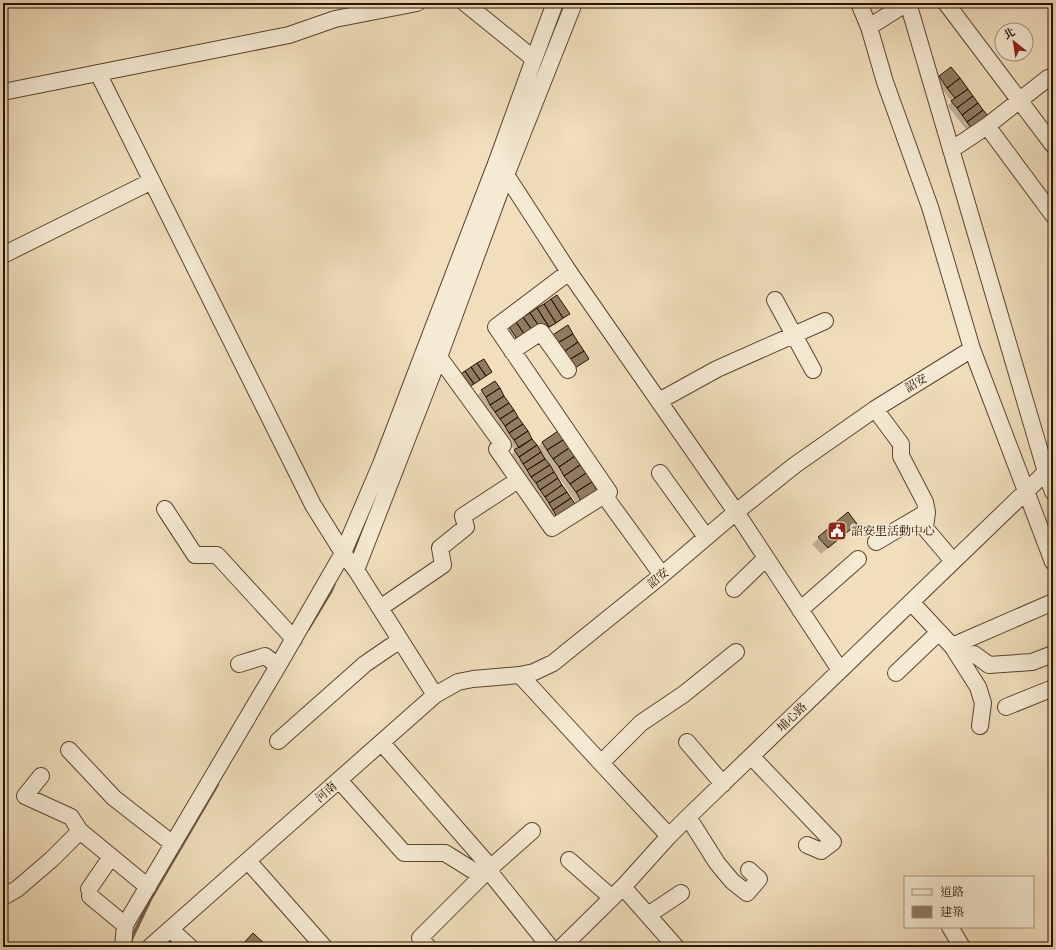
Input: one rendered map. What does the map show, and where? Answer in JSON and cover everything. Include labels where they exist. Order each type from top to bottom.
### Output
[{"type":"street","points":[[3,92],[289,35],[335,19],[417,3]]},
{"type":"street","points":[[465,3],[534,59]]},
{"type":"street","points":[[122,947],[125,925],[294,639],[343,553],[384,456],[497,161],[555,3]]},
{"type":"street","points":[[356,570],[439,356],[506,175],[574,3]]},
{"type":"street","points":[[859,3],[869,27],[885,82],[930,207],[972,349],[1053,562]]},
{"type":"street","points":[[869,27],[907,3],[1050,469],[1053,492]]},
{"type":"street","points":[[946,3],[1053,145]]},
{"type":"street","points":[[98,73],[313,506],[343,553],[356,570],[435,695]]},
{"type":"street","points":[[951,150],[987,126],[1048,78]]},
{"type":"street","points":[[987,126],[1053,215]]},
{"type":"street","points":[[497,161],[569,272],[736,512],[840,670]]},
{"type":"street","points":[[3,255],[152,181]]},
{"type":"street","points":[[439,356],[503,445],[497,449],[552,528],[609,492],[496,327],[569,272]]},
{"type":"street","points":[[775,300],[813,370]]},
{"type":"street","points":[[659,402],[717,369],[825,321]]},
{"type":"street","points":[[512,351],[541,332],[568,370]]},
{"type":"street","name":"詔安","points":[[520,675],[534,672],[552,663],[662,575],[794,465],[875,408],[972,349]]},
{"type":"street","points":[[875,408],[901,444],[901,456],[925,502],[927,512],[925,528],[953,561]]},
{"type":"street","name":"埔心路","points":[[562,947],[617,893],[688,817],[1050,469]]},
{"type":"street","points":[[660,473],[706,537]]},
{"type":"street","points":[[380,608],[443,565],[440,548],[466,527],[462,516],[509,486]]},
{"type":"street","points":[[609,502],[662,575]]},
{"type":"street","points":[[164,509],[195,555],[217,555],[294,639]]},
{"type":"street","points":[[876,542],[927,512]]},
{"type":"street","points":[[734,589],[766,558]]},
{"type":"street","points":[[800,610],[858,559]]},
{"type":"street","points":[[911,602],[956,651],[978,687],[982,703],[980,726]]},
{"type":"street","points":[[956,651],[1053,602]]},
{"type":"street","points":[[896,674],[939,632]]},
{"type":"street","points":[[278,741],[365,664],[400,640]]},
{"type":"street","points":[[956,651],[974,654],[989,665],[1032,662],[1053,654]]},
{"type":"street","points":[[601,763],[641,723],[684,694],[736,652]]},
{"type":"street","points":[[239,664],[265,656],[278,666]]},
{"type":"street","points":[[520,675],[670,836]]},
{"type":"street","name":"河南","points":[[150,947],[435,695],[458,682],[473,679],[520,675]]},
{"type":"street","points":[[1006,707],[1053,688]]},
{"type":"street","points":[[687,742],[722,784]]},
{"type":"street","points":[[382,743],[485,861],[485,873]]},
{"type":"street","points":[[69,750],[114,798],[173,844]]},
{"type":"street","points":[[751,756],[834,842],[821,851],[807,845]]},
{"type":"street","points":[[41,776],[25,796],[71,816],[80,831],[148,887]]},
{"type":"street","points":[[339,780],[404,853],[445,853],[485,873],[550,947]]},
{"type":"street","points":[[688,817],[717,862],[732,881],[747,893],[759,879],[749,870]]},
{"type":"street","points":[[3,897],[17,889],[29,879],[80,831]]},
{"type":"street","points":[[428,947],[420,938],[485,873],[532,831]]},
{"type":"street","points":[[111,857],[89,893],[125,925]]},
{"type":"street","points":[[569,860],[648,915],[676,947]]},
{"type":"street","points":[[248,861],[324,947]]},
{"type":"street","points":[[648,915],[681,893]]},
{"type":"street","points":[[951,928],[962,947]]},
{"type":"street","points":[[170,929],[190,947]]},
{"type":"building","points":[[951,67],[960,78],[947,88],[939,76]]},
{"type":"building","points":[[960,78],[968,89],[955,98],[947,88]]},
{"type":"building","points":[[968,89],[973,96],[957,108],[951,101]]},
{"type":"building","points":[[973,96],[978,103],[962,115],[957,108]]},
{"type":"building","points":[[978,103],[983,110],[967,122],[962,115]]},
{"type":"building","points":[[983,110],[989,117],[972,129],[967,122]]},
{"type":"building","points":[[557,295],[570,314],[563,318],[551,299]]},
{"type":"building","points":[[551,299],[563,318],[556,323],[544,304]]},
{"type":"building","points":[[544,304],[556,323],[549,327],[537,308]]},
{"type":"building","points":[[537,308],[549,327],[543,332],[530,313]]},
{"type":"building","points":[[530,313],[543,332],[536,336],[523,317]]},
{"type":"building","points":[[523,317],[536,336],[529,341],[516,322]]},
{"type":"building","points":[[516,322],[529,341],[522,346],[509,327]]},
{"type":"building","points":[[568,325],[573,334],[556,344],[551,336]]},
{"type":"building","points":[[573,334],[578,342],[562,353],[556,344]]},
{"type":"building","points":[[578,342],[584,351],[567,361],[562,353]]},
{"type":"building","points":[[584,351],[589,359],[572,370],[567,361]]},
{"type":"building","points":[[484,359],[492,372],[486,376],[477,363]]},
{"type":"building","points":[[477,363],[486,376],[480,380],[471,367]]},
{"type":"building","points":[[471,367],[480,380],[474,384],[465,371]]},
{"type":"building","points":[[465,371],[474,384],[467,388],[459,375]]},
{"type":"building","points":[[495,381],[500,388],[486,397],[481,390]]},
{"type":"building","points":[[500,388],[504,396],[490,405],[486,397]]},
{"type":"building","points":[[504,396],[509,403],[495,412],[490,405]]},
{"type":"building","points":[[509,403],[514,410],[500,419],[495,412]]},
{"type":"building","points":[[514,410],[518,417],[505,426],[500,419]]},
{"type":"building","points":[[518,417],[523,424],[509,433],[505,426]]},
{"type":"building","points":[[523,424],[528,431],[514,440],[509,433]]},
{"type":"building","points":[[528,431],[532,439],[519,448],[514,440]]},
{"type":"building","points":[[558,431],[563,440],[547,450],[542,442]]},
{"type":"building","points":[[532,439],[537,445],[519,457],[514,450]]},
{"type":"building","points":[[563,440],[569,448],[553,459],[547,450]]},
{"type":"building","points":[[537,445],[541,452],[523,464],[519,457]]},
{"type":"building","points":[[569,448],[575,456],[559,467],[553,459]]},
{"type":"building","points":[[541,452],[545,459],[527,470],[523,464]]},
{"type":"building","points":[[575,456],[580,465],[564,476],[559,467]]},
{"type":"building","points":[[545,459],[550,465],[531,477],[527,470]]},
{"type":"building","points":[[550,465],[554,472],[536,483],[531,477]]},
{"type":"building","points":[[580,465],[586,473],[570,484],[564,476]]},
{"type":"building","points":[[554,472],[558,478],[540,490],[536,483]]},
{"type":"building","points":[[586,473],[592,482],[576,492],[570,484]]},
{"type":"building","points":[[558,478],[562,485],[545,497],[540,490]]},
{"type":"building","points":[[592,482],[597,490],[581,501],[576,492]]},
{"type":"building","points":[[562,485],[567,492],[549,503],[545,497]]},
{"type":"building","points":[[567,492],[571,498],[553,510],[549,503]]},
{"type":"building","points":[[571,498],[576,505],[557,517],[553,510]]},
{"type":"building","name":"詔安里活動中心","points":[[848,512],[857,524],[828,548],[818,537]]},
{"type":"building","points":[[253,933],[268,947],[240,947]]},
{"type":"waterway","points":[[308,629],[334,584]]},
{"type":"waterway","points":[[130,942],[151,898],[217,785]]},
{"type":"place","name":"詔安里活動中心","points":[[837,531]]}]
